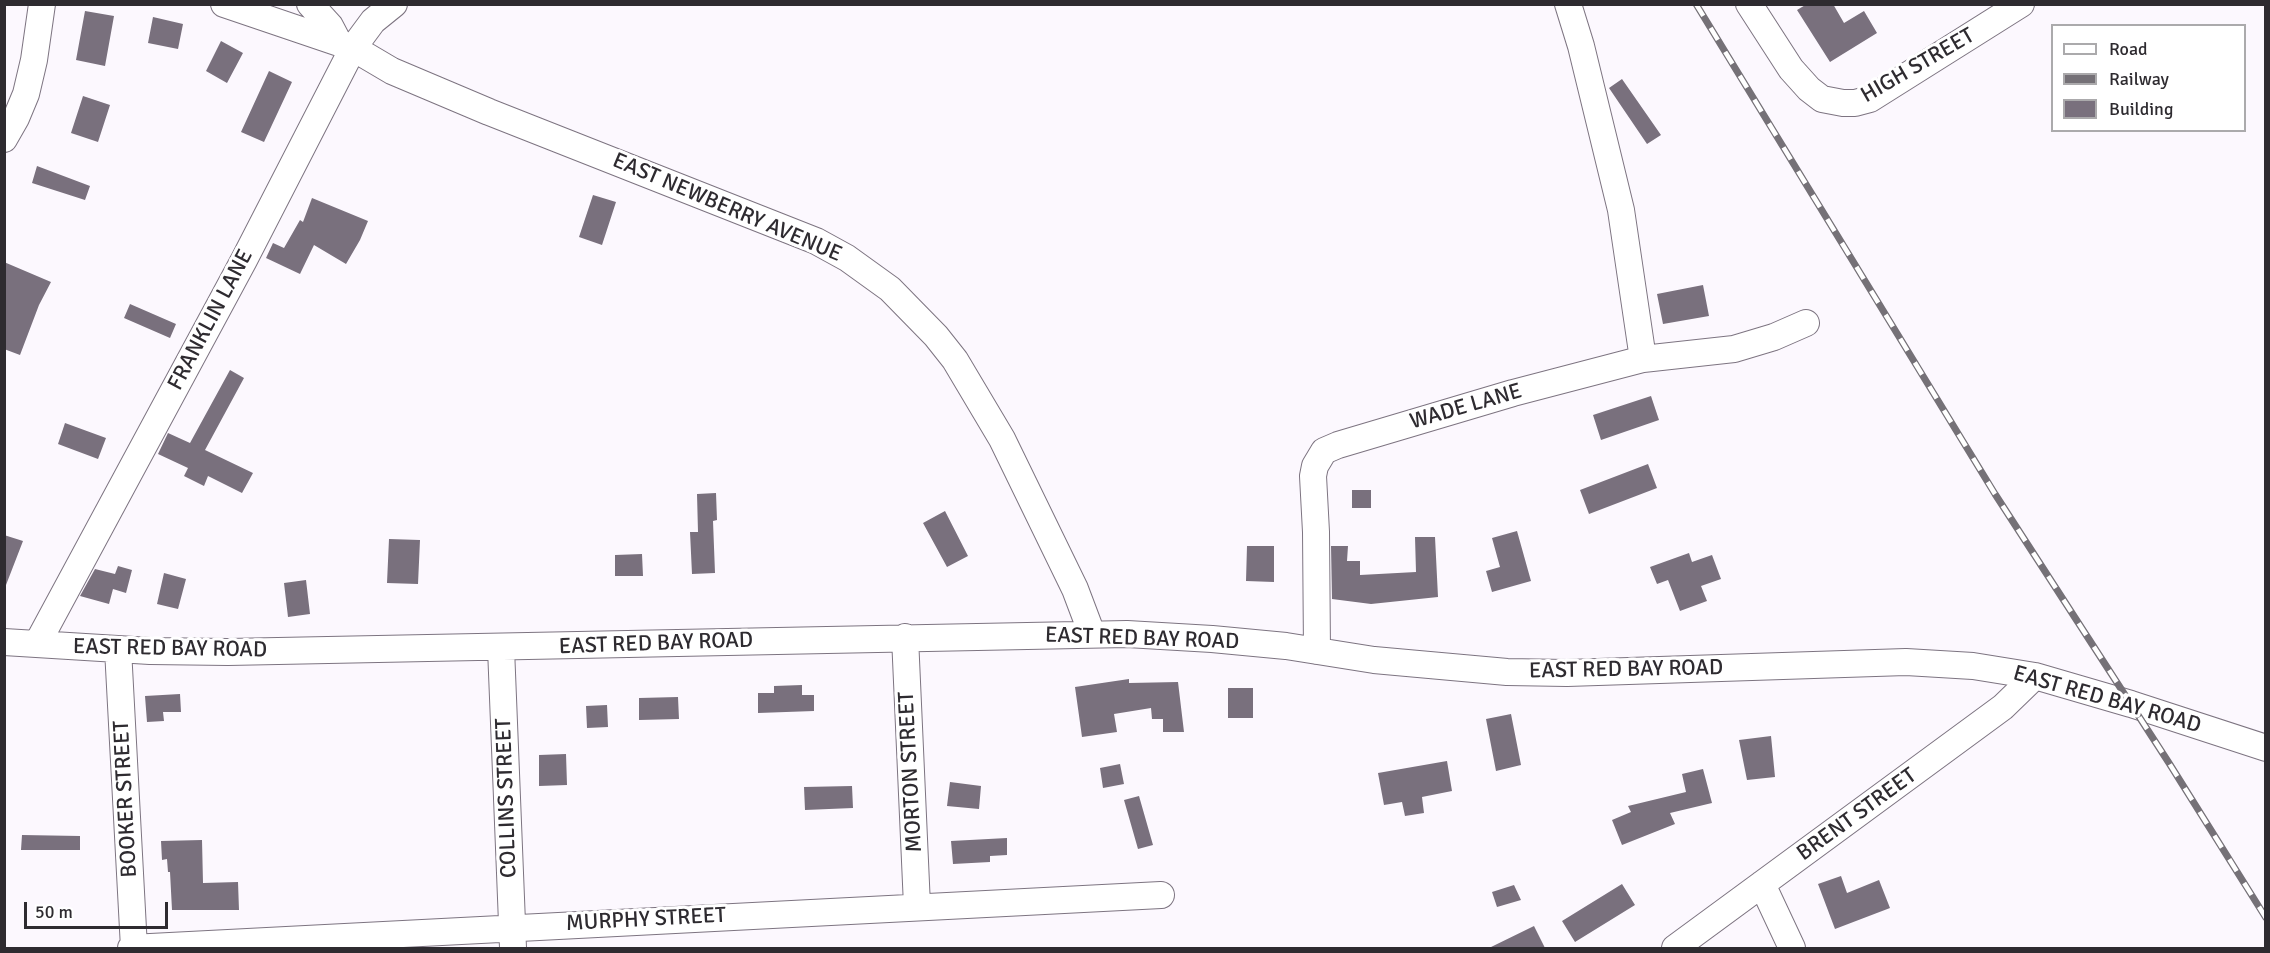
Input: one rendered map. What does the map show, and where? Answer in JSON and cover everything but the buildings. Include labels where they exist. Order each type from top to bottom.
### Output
[{"type":"street","points":[[4,139],[26,94],[34,60],[42,4]]},
{"type":"street","name":"EAST NEWBERRY AVENUE","points":[[224,4],[346,45],[392,71],[489,112],[816,241],[847,258],[890,289],[936,336],[955,360],[1002,439],[1071,579],[1092,634]]},
{"type":"street","points":[[310,4],[346,45]]},
{"type":"street","name":"FRANKLIN LANE","points":[[37,644],[244,260],[346,45],[394,4]]},
{"type":"street","points":[[1568,4],[1621,210],[1643,359]]},
{"type":"street","name":"HIGH STREET","points":[[1749,4],[1791,69],[1809,89],[1822,99],[1843,103],[1870,99],[2021,4]]},
{"type":"street","name":"WADE LANE","points":[[1317,651],[1313,476],[1318,459],[1324,451],[1513,393],[1643,359],[1734,349],[1806,323]]},
{"type":"street","name":"EAST RED BAY ROAD","points":[[4,642],[118,649],[228,652],[1127,634],[1201,638],[1374,660],[1507,672],[1568,673],[1906,662],[1973,666],[2035,676],[2131,704],[2265,748]]},
{"type":"street","name":"MORTON STREET","points":[[905,637],[917,906]]},
{"type":"street","name":"COLLINS STREET","points":[[501,648],[512,938]]},
{"type":"street","name":"BOOKER STREET","points":[[118,649],[132,948]]},
{"type":"street","name":"BRENT STREET","points":[[1675,948],[2003,707],[2035,676]]},
{"type":"street","points":[[1762,885],[1792,948]]},
{"type":"street","name":"MURPHY STREET","points":[[132,948],[512,938],[917,906],[1161,895]]},
{"type":"railway","points":[[1696,4],[1995,494],[2266,918]]}]
